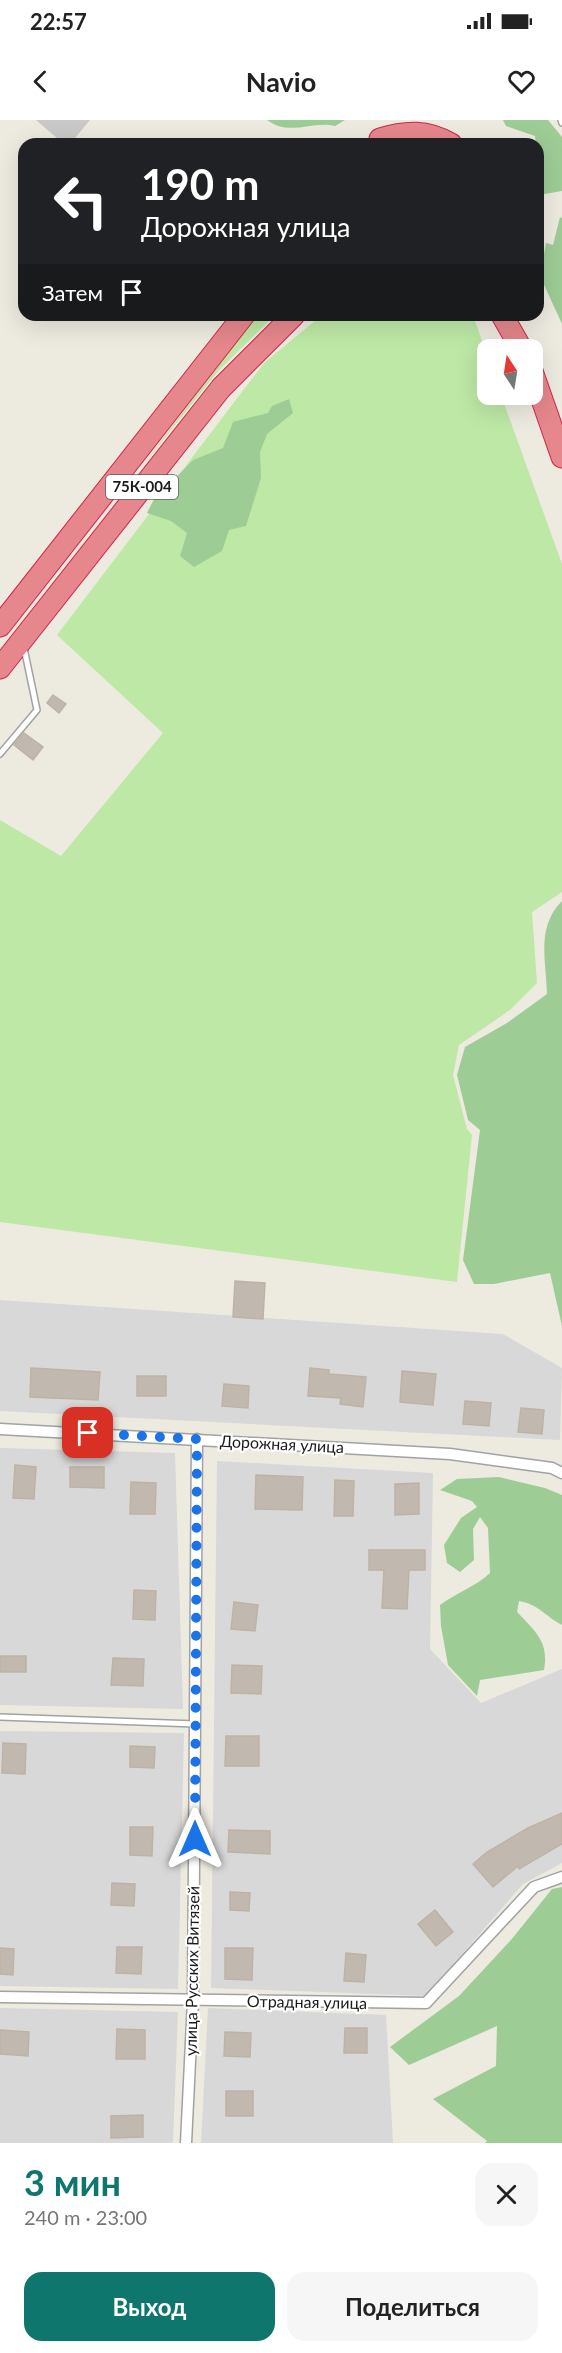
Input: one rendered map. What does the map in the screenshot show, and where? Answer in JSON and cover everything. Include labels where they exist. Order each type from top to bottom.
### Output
[{"type":"highway","points":[[447,120],[452,138]]},
{"type":"highway","points":[[382,134],[424,133],[437,138]]},
{"type":"highway","name":"75К-004","points":[[0,626],[239,321]]},
{"type":"highway","name":"75К-004","points":[[0,668],[221,388],[288,321]]},
{"type":"highway","points":[[506,321],[517,339]]},
{"type":"highway","points":[[515,321],[521,339]]},
{"type":"highway","points":[[543,403],[562,457]]},
{"type":"street","name":"Дорожная улица","points":[[0,1429],[450,1454],[552,1468],[562,1473]]},
{"type":"street","name":"улица Русских Витязей","points":[[186,2143],[193,2001],[197,1439]]},
{"type":"street","name":"Отрадная улица","points":[[0,1997],[426,2003],[534,1887],[562,1876]]},
{"type":"lane","points":[[0,754],[37,710],[22,639]]},
{"type":"lane","points":[[0,1717],[196,1724]]},
{"type":"shaded area","points":[[36,120],[90,120],[75,138],[57,138]]},
{"type":"shaded area","points":[[0,1300],[503,1334],[562,1368],[560,1440],[0,1411]]},
{"type":"shaded area","points":[[0,1448],[175,1453],[183,1709],[0,1705]]},
{"type":"shaded area","points":[[217,1461],[433,1473],[430,1649],[481,1703],[562,1669],[562,1863],[523,1884],[426,1996],[211,1988]]},
{"type":"shaded area","points":[[0,1731],[184,1733],[178,1989],[0,1986]]},
{"type":"shaded area","points":[[0,2008],[178,2012],[173,2143],[0,2143]]},
{"type":"shaded area","points":[[208,2008],[386,2015],[393,2143],[201,2143]]},
{"type":"green space","points":[[267,120],[345,120],[335,126],[318,125],[293,128],[276,125]]},
{"type":"green space","points":[[503,120],[548,120],[562,137],[562,191],[544,194],[544,138],[535,138],[506,126]]},
{"type":"green space","points":[[560,217],[562,218],[562,324],[544,285],[546,243],[553,245]]},
{"type":"green space","points":[[252,321],[269,321],[219,370],[140,469]]},
{"type":"green space","points":[[315,321],[475,321],[481,339],[477,339],[477,405],[505,405],[562,564],[562,892],[532,912],[537,983],[510,1010],[459,1045],[453,1075],[467,1129],[472,1135],[457,1282],[0,1222],[0,820],[61,856],[163,733],[57,635],[264,363]]},
{"type":"green space","points":[[289,399],[293,413],[267,434],[260,452],[261,478],[246,526],[229,530],[222,551],[194,567],[180,556],[187,533],[171,521],[147,513],[153,501],[193,460],[223,448],[233,422],[268,413],[272,406]]},
{"type":"green space","points":[[562,901],[562,1326],[550,1273],[494,1284],[474,1284],[463,1260],[480,1130],[468,1120],[457,1075],[465,1047],[507,1023],[547,994],[544,944],[549,922]]},
{"type":"green space","points":[[499,1477],[545,1488],[562,1495],[562,1625],[536,1608],[519,1601],[517,1612],[540,1638],[543,1645],[544,1670],[480,1680],[477,1696],[448,1665],[440,1605],[490,1573],[488,1528],[480,1517],[473,1529],[474,1560],[460,1572],[447,1563],[444,1545],[461,1518],[477,1507],[472,1501],[440,1490],[457,1479]]},
{"type":"green space","points":[[562,1887],[562,2143],[485,2143],[487,2141],[433,2099],[496,2066],[497,2026],[409,2065],[390,2047],[459,1996],[511,1940],[552,1889]]},
{"type":"building","points":[[53,695],[66,704],[59,713],[47,703]]},
{"type":"building","points":[[24,733],[43,747],[33,760],[14,745]]},
{"type":"building","points":[[235,1281],[265,1283],[263,1319],[233,1317]]},
{"type":"building","points":[[31,1368],[100,1372],[98,1400],[30,1397]]},
{"type":"building","points":[[310,1368],[329,1370],[329,1374],[366,1377],[363,1407],[340,1404],[341,1398],[308,1396]]},
{"type":"building","points":[[402,1371],[436,1374],[433,1405],[400,1402]]},
{"type":"building","points":[[137,1376],[166,1376],[166,1396],[137,1396]]},
{"type":"building","points":[[224,1384],[249,1386],[248,1408],[222,1406]]},
{"type":"building","points":[[465,1401],[491,1403],[489,1426],[463,1424]]},
{"type":"building","points":[[521,1408],[544,1410],[542,1434],[518,1432]]},
{"type":"building","points":[[15,1465],[36,1467],[34,1499],[13,1498]]},
{"type":"building","points":[[70,1467],[104,1467],[104,1488],[70,1487]]},
{"type":"building","points":[[256,1475],[303,1477],[302,1510],[255,1509]]},
{"type":"building","points":[[335,1480],[354,1481],[353,1516],[334,1516]]},
{"type":"building","points":[[131,1482],[156,1483],[155,1514],[130,1514]]},
{"type":"building","points":[[419,1483],[419,1514],[395,1515],[395,1484]]},
{"type":"building","points":[[369,1550],[425,1550],[425,1570],[409,1570],[407,1609],[382,1608],[384,1570],[369,1570]]},
{"type":"building","points":[[134,1590],[156,1591],[155,1620],[133,1619]]},
{"type":"building","points":[[234,1602],[258,1605],[255,1631],[231,1629]]},
{"type":"building","points":[[0,1656],[26,1656],[26,1672],[0,1672]]},
{"type":"building","points":[[113,1658],[144,1659],[143,1686],[111,1685]]},
{"type":"building","points":[[232,1665],[262,1666],[261,1694],[231,1693]]},
{"type":"building","points":[[226,1736],[259,1736],[259,1766],[225,1766]]},
{"type":"building","points":[[3,1743],[26,1744],[25,1774],[2,1773]]},
{"type":"building","points":[[130,1746],[155,1747],[154,1768],[130,1767]]},
{"type":"building","points":[[562,1813],[562,1844],[519,1869],[518,1866],[493,1887],[473,1864],[487,1852],[528,1828]]},
{"type":"building","points":[[130,1827],[153,1827],[152,1856],[130,1855]]},
{"type":"building","points":[[229,1830],[270,1831],[270,1854],[228,1852]]},
{"type":"building","points":[[112,1883],[135,1884],[134,1906],[111,1905]]},
{"type":"building","points":[[230,1892],[250,1893],[249,1911],[230,1910]]},
{"type":"building","points":[[435,1910],[453,1932],[436,1946],[418,1924]]},
{"type":"building","points":[[117,1947],[142,1947],[141,1974],[116,1973]]},
{"type":"building","points":[[0,1948],[14,1949],[13,1975],[0,1974]]},
{"type":"building","points":[[225,1948],[253,1948],[252,1980],[225,1979]]},
{"type":"building","points":[[346,1953],[366,1955],[364,1982],[344,1981]]},
{"type":"building","points":[[345,2028],[367,2028],[367,2053],[344,2053]]},
{"type":"building","points":[[117,2029],[145,2030],[145,2059],[116,2059]]},
{"type":"building","points":[[0,2030],[29,2032],[28,2056],[0,2054]]},
{"type":"building","points":[[225,2032],[251,2033],[250,2057],[224,2056]]},
{"type":"building","points":[[226,2091],[253,2091],[253,2116],[226,2116]]},
{"type":"building","points":[[143,2115],[143,2137],[111,2138],[111,2116]]},
{"type":"route","points":[[88,1433],[197,1439],[195,1839]]}]
